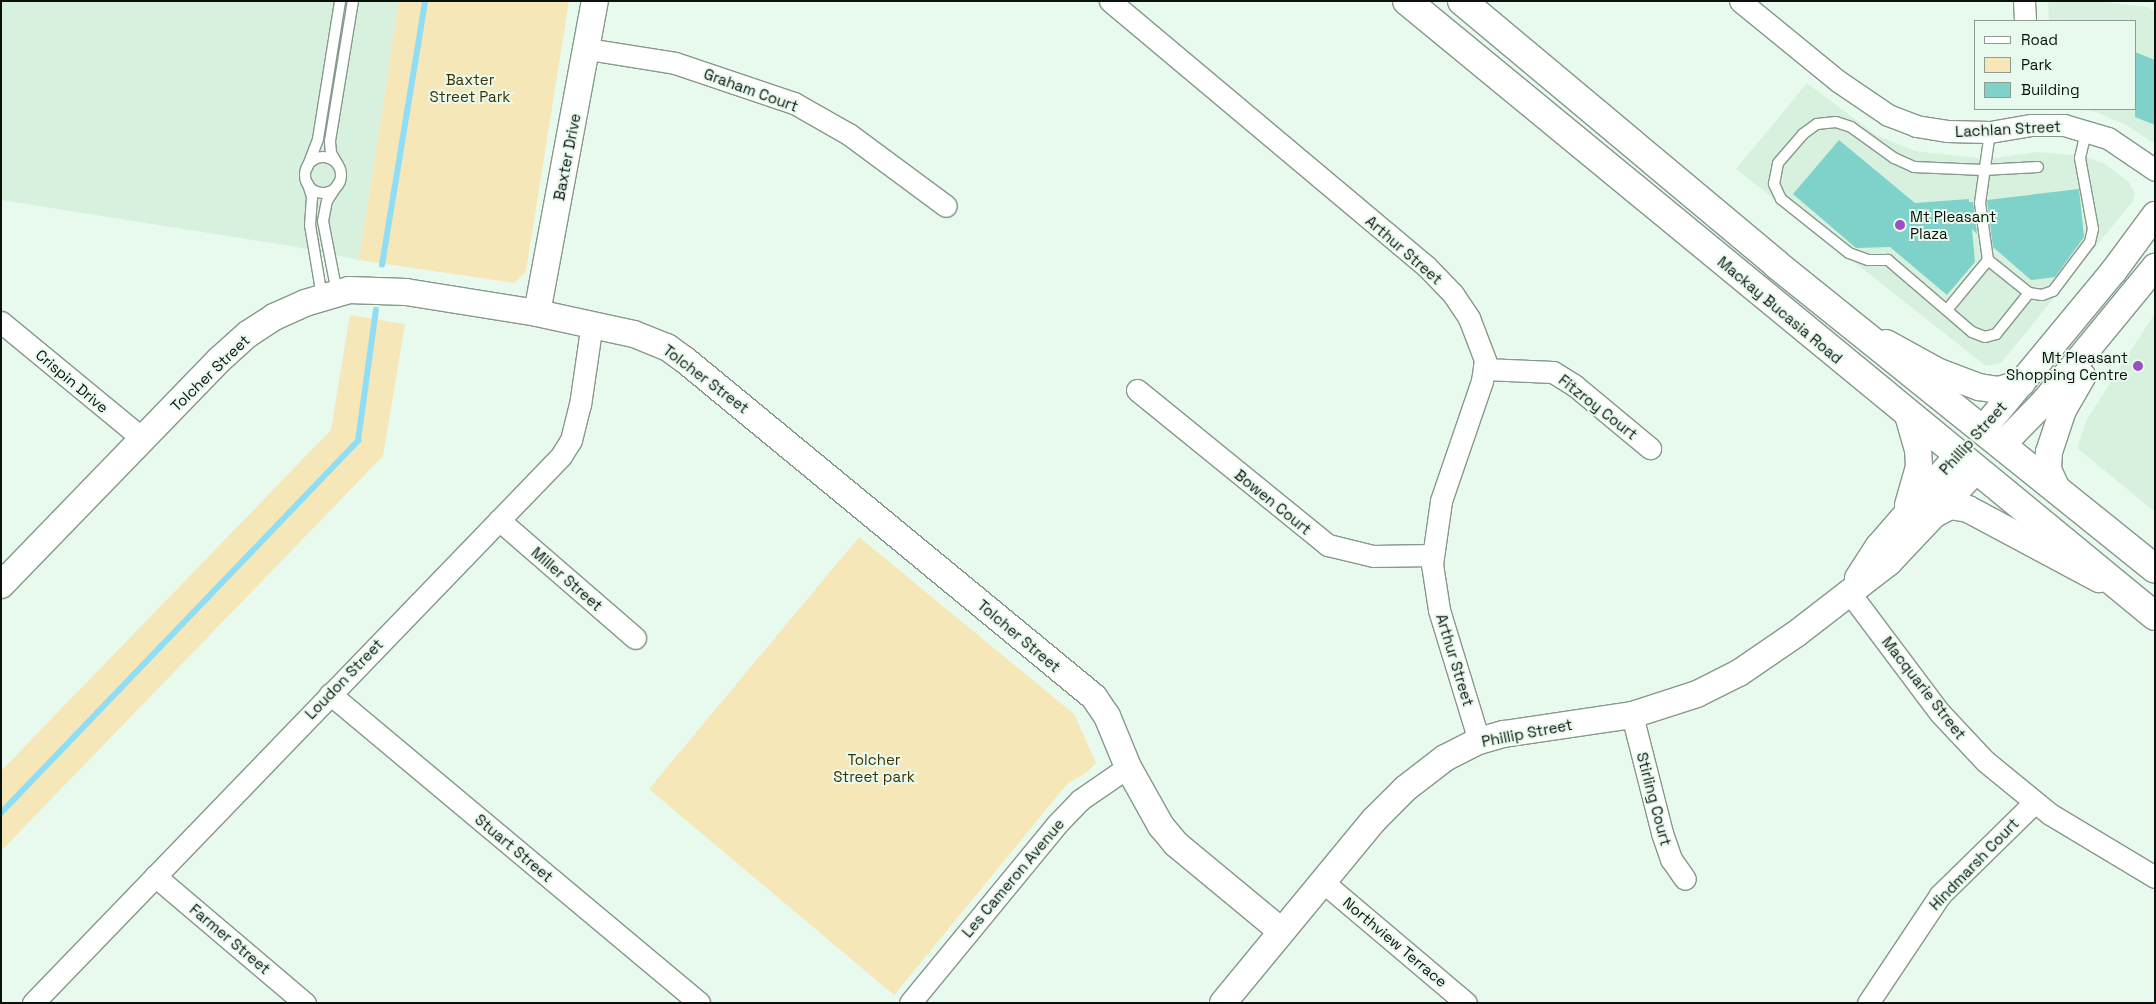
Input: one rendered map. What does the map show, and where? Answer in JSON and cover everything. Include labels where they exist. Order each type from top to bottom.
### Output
[{"type":"main road","name":"Mackay Bucasia Road","points":[[1407,1],[1908,415],[2155,616]]},
{"type":"main road","points":[[1462,1],[1769,258],[1859,328],[2155,569]]},
{"type":"main road","name":"Phillip Street","points":[[1967,462],[1992,437]]},
{"type":"street","name":"Baxter Drive","points":[[537,313],[588,49],[595,1]]},
{"type":"street","name":"Arthur Street","points":[[1110,1],[1426,266],[1453,294],[1469,318],[1485,360],[1484,369],[1482,381],[1441,501],[1433,555],[1439,610],[1479,741]]},
{"type":"street","name":"Lachlan Street","points":[[1740,1],[1846,87],[1888,115],[1916,126],[1947,132],[1990,132],[2031,117],[2108,138],[2155,170]]},
{"type":"street","points":[[2024,1],[2025,20]]},
{"type":"street","name":"Graham Court","points":[[588,49],[675,63],[794,103],[850,136],[946,206]]},
{"type":"street","name":"Phillip Street","points":[[1992,437],[2022,383],[2113,272],[2155,215]]},
{"type":"street","points":[[2058,491],[2049,474],[2047,461],[2062,413],[2147,277]]},
{"type":"street","name":"Phillip Street","points":[[1992,437],[2044,402],[2147,277]]},
{"type":"street","name":"Tolcher Street","points":[[1,585],[248,334],[274,317],[330,295],[367,290],[406,292],[537,313],[592,323],[634,334],[667,347],[730,396],[1094,698],[1107,716],[1128,767],[1161,826],[1176,844],[1281,931]]},
{"type":"street","name":"Crispin Drive","points":[[1,322],[143,439]]},
{"type":"street","name":"Loudon Street","points":[[33,1003],[330,694],[544,476],[571,440],[580,405],[592,323]]},
{"type":"street","points":[[1859,328],[1966,384],[1999,390],[2022,383]]},
{"type":"street","name":"Fitzroy Court","points":[[1484,369],[1553,372],[1574,385],[1650,448]]},
{"type":"street","name":"Bowen Court","points":[[1137,390],[1328,544],[1373,556],[1433,555]]},
{"type":"street","points":[[1894,527],[1909,503],[1919,472],[1918,450],[1908,415]]},
{"type":"street","name":"Phillip Street","points":[[1223,1003],[1374,820],[1406,788],[1445,758],[1479,741],[1632,715],[1697,694],[1739,673],[1796,634],[1896,556],[1934,514],[1967,462]]},
{"type":"street","name":"Phillip Street","points":[[1849,592],[1894,527],[1967,462]]},
{"type":"street","points":[[1934,514],[1950,506],[1968,509],[2124,592]]},
{"type":"street","name":"Miller Street","points":[[499,520],[635,638]]},
{"type":"street","name":"Macquarie Street","points":[[1849,592],[1940,714],[1985,761],[2034,802],[2155,877]]},
{"type":"street","name":"Stuart Street","points":[[330,694],[699,1003]]},
{"type":"street","name":"Stirling Court","points":[[1632,715],[1662,833],[1671,859],[1685,879]]},
{"type":"street","name":"Les Cameron Avenue","points":[[910,1003],[1062,818],[1080,800],[1128,767]]},
{"type":"street","name":"Hindmarsh Court","points":[[1868,1003],[1934,903],[2034,802]]},
{"type":"street","name":"Farmer Street","points":[[155,876],[305,1003]]},
{"type":"street","name":"Northview Terrace","points":[[1323,882],[1466,1003]]},
{"type":"lane","points":[[330,295],[310,225],[312,197],[306,168],[317,144],[340,1]]},
{"type":"lane","points":[[330,295],[323,221],[328,201],[340,181],[338,165],[330,144],[353,1]]},
{"type":"lane","points":[[2029,293],[1996,334],[1985,337],[1972,332],[1888,260],[1868,260],[1849,253],[1781,199],[1774,184],[1778,163],[1817,124],[1836,122],[1851,127],[1894,158],[1914,167],[1983,170],[2038,167]]},
{"type":"lane","points":[[1990,132],[1983,170],[1980,203],[1988,260],[2029,293],[2042,295],[2053,290],[2090,242],[2094,229],[2080,158],[2086,131]]},
{"type":"lane","points":[[306,168],[314,159],[322,157],[329,158],[338,165]]},
{"type":"lane","points":[[308,184],[317,191],[325,192],[332,190],[340,181]]},
{"type":"lane","points":[[1947,310],[1988,260]]},
{"type":"shaded area","points":[[1,1],[399,1],[359,260],[291,246],[1,200]]},
{"type":"shaded area","points":[[2048,1],[2095,1],[2148,7],[2155,12],[2155,144],[2126,125],[2096,112],[2083,110],[2136,110],[2136,20],[2049,20]]},
{"type":"shaded area","points":[[1807,83],[1876,135],[1915,151],[1987,159],[2037,152],[2083,156],[2105,164],[2129,182],[2135,194],[2133,201],[2001,363],[1986,366],[1736,169]]},
{"type":"shaded area","name":"Mt Pleasant Shopping Centre","points":[[2155,313],[2155,512],[2077,448],[2087,419]]},
{"type":"green space","name":"Baxter Street Park","points":[[399,1],[569,1],[526,271],[515,283],[359,260]]},
{"type":"green space","points":[[350,315],[405,324],[383,456],[1,851],[1,771],[331,430]]},
{"type":"green space","name":"Tolcher Street park","points":[[859,537],[1074,714],[1096,763],[1086,773],[1068,783],[894,995],[649,789]]},
{"type":"building","points":[[2136,52],[2155,60],[2155,125],[2135,117]]},
{"type":"building","name":"Mt Pleasant Plaza","points":[[1839,140],[1915,203],[1969,199],[1969,202],[1973,202],[1977,234],[1972,229],[1975,262],[1947,295],[1890,247],[1856,248],[1793,194]]},
{"type":"building","name":"Mt Pleasant Plaza","points":[[2079,189],[2084,237],[2055,277],[2031,280],[1993,247],[1987,200]]},
{"type":"waterway","points":[[382,265],[425,1]]},
{"type":"waterway","points":[[1,813],[358,441],[376,310]]},
{"type":"place","name":"Mt Pleasant Plaza","points":[[1900,225]]},
{"type":"place","name":"Mt Pleasant Shopping Centre","points":[[2138,366]]}]
